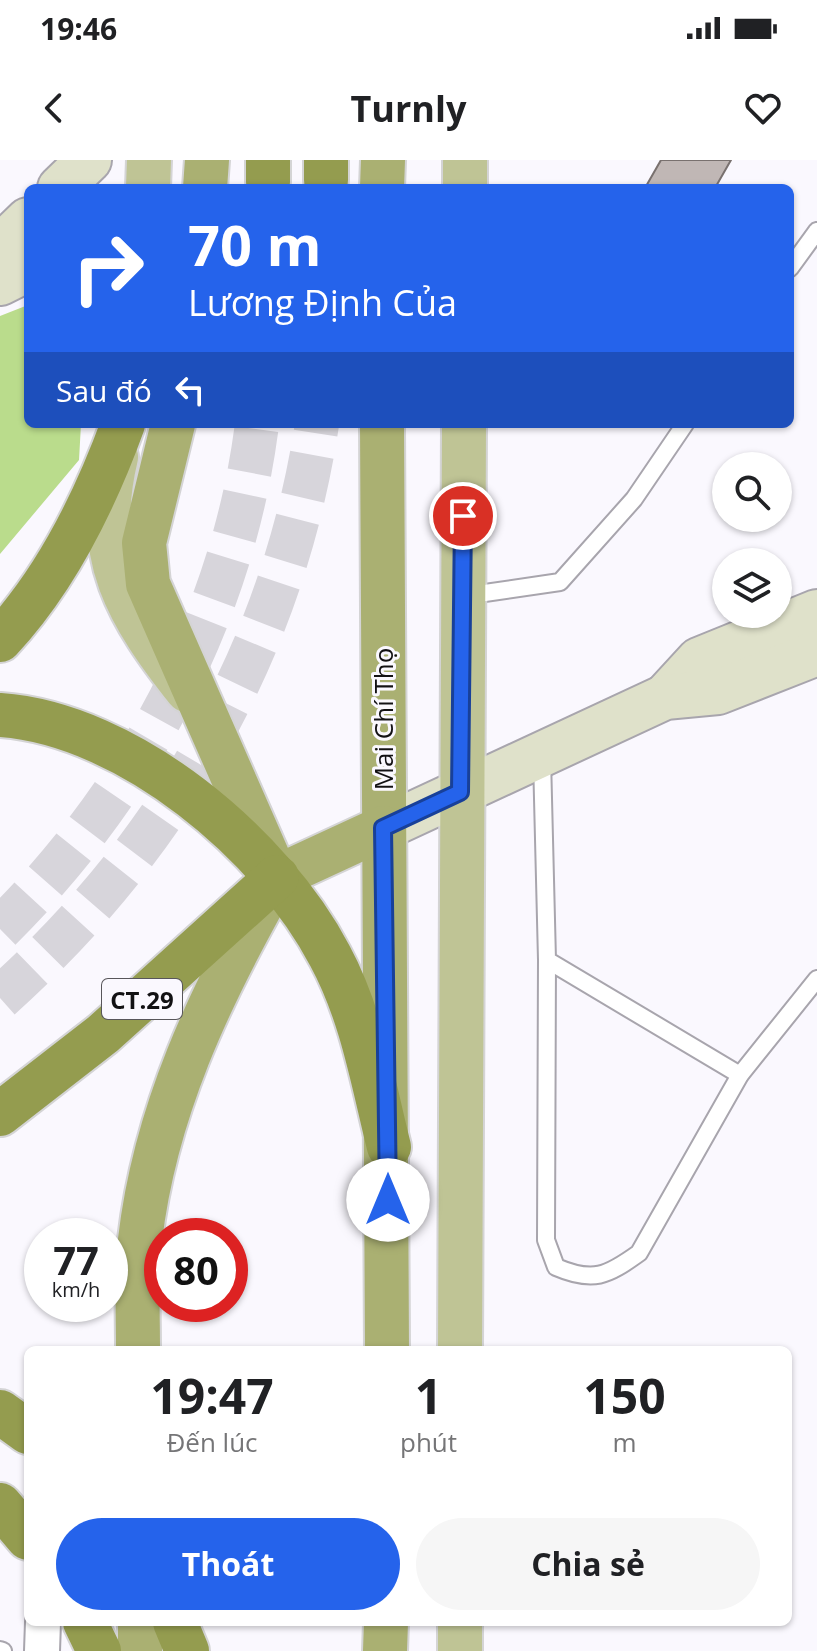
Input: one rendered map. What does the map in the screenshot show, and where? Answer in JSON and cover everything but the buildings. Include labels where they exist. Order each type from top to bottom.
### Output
[{"type":"highway","points":[[205,184],[207,160]]},
{"type":"highway","points":[[382,184],[383,160]]},
{"type":"highway","points":[[0,640],[16,623],[77,529],[122,428]]},
{"type":"highway","points":[[172,428],[147,526],[144,560],[156,607],[277,877]]},
{"type":"highway","name":"Mai Chí Thọ","points":[[382,428],[383,828],[389,1147],[387,1346]]},
{"type":"highway","points":[[0,715],[50,722],[103,743],[195,803],[277,877],[310,920],[349,997],[389,1147]]},
{"type":"highway","points":[[138,1346],[140,1242],[156,1148],[172,1095],[212,998],[277,877],[383,828]]},
{"type":"highway","name":"CT.29","points":[[0,1114],[103,1034],[277,877]]},
{"type":"highway","points":[[0,1412],[24,1429]]},
{"type":"highway","points":[[0,1505],[24,1533]]},
{"type":"highway","points":[[87,1626],[99,1651]]},
{"type":"highway","points":[[140,1626],[140,1651]]},
{"type":"highway","points":[[177,1626],[187,1651]]},
{"type":"highway","points":[[385,1651],[386,1626]]},
{"type":"main road","points":[[64,184],[89,160]]},
{"type":"main road","points":[[148,184],[149,160]]},
{"type":"main road","points":[[465,160],[465,184]]},
{"type":"main road","points":[[0,247],[24,224]]},
{"type":"main road","points":[[0,283],[24,271]]},
{"type":"main road","points":[[123,428],[109,498],[110,548],[116,576],[136,622],[199,705]]},
{"type":"main road","points":[[460,1346],[464,428]]},
{"type":"main road","points":[[665,697],[699,660],[817,612]]},
{"type":"main road","points":[[383,828],[665,697],[718,692],[817,653]]},
{"type":"main road","points":[[460,1626],[460,1651]]},
{"type":"street","points":[[42,1651],[43,1626]]},
{"type":"lane","points":[[794,263],[817,231]]},
{"type":"lane","points":[[462,597],[560,582],[634,499],[682,428]]},
{"type":"lane","points":[[542,753],[547,960],[546,1240],[556,1267],[581,1278],[614,1271],[639,1253],[740,1075],[817,979]]},
{"type":"lane","points":[[547,960],[740,1075]]},
{"type":"green space","points":[[24,307],[24,428],[81,428],[79,460],[0,554],[0,316]]},
{"type":"tunnel","points":[[0,929],[95,820],[135,761],[171,698],[201,633],[226,565],[245,495],[256,428]]},
{"type":"tunnel","points":[[0,998],[61,939],[116,876],[166,810],[209,739],[246,665],[277,588],[301,507],[316,428]]},
{"type":"route","points":[[388,1200],[383,828],[460,792],[463,516]]}]
